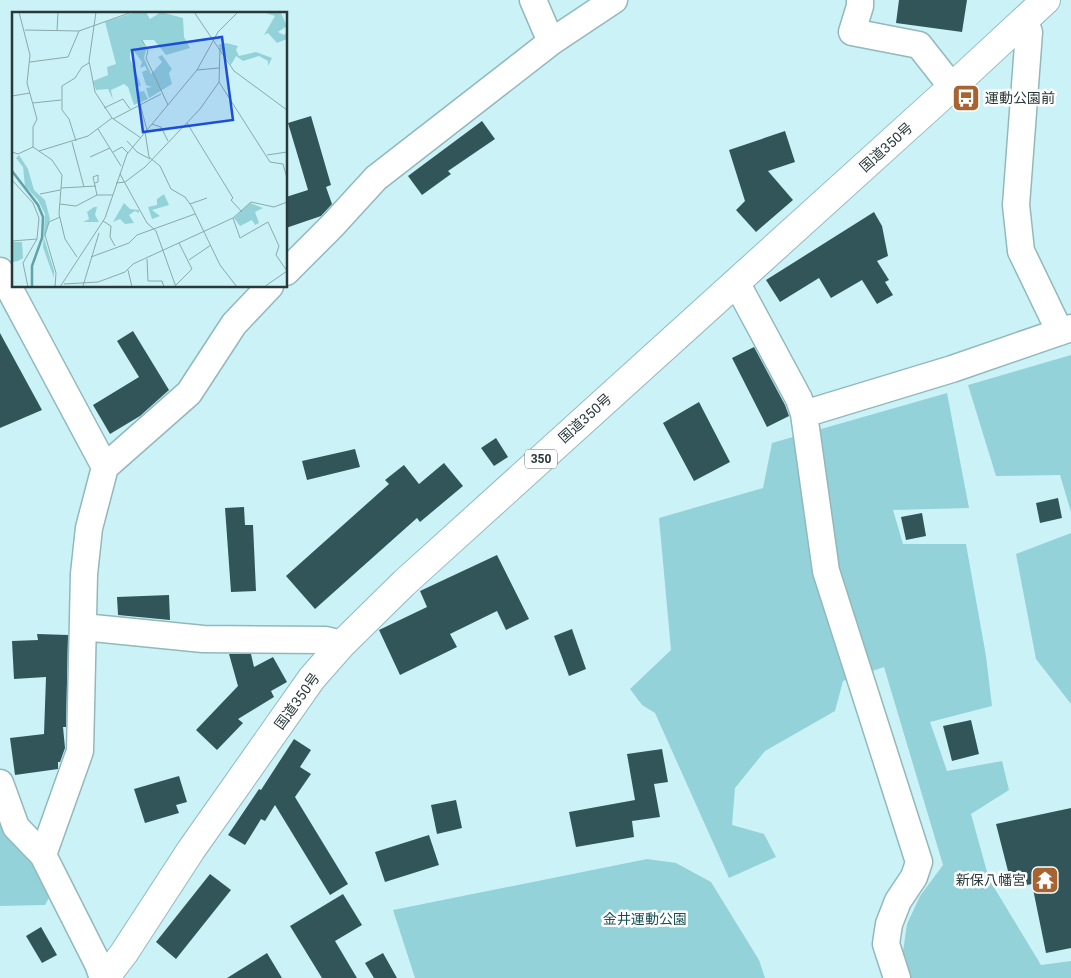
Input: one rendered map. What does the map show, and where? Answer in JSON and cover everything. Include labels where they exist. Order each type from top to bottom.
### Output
[{"type":"highway","name":"国道350号","points":[[104,978],[124,953],[191,850],[245,772],[312,678],[342,644],[404,583],[1046,0]]},
{"type":"street","points":[[533,0],[551,42]]},
{"type":"street","points":[[288,270],[376,178],[551,42],[614,0]]},
{"type":"street","points":[[860,0],[852,32],[919,45],[952,87]]},
{"type":"street","points":[[804,414],[952,369],[1065,330],[1021,252],[1016,205],[1029,32],[1024,20]]},
{"type":"street","points":[[0,271],[105,467]]},
{"type":"street","points":[[736,282],[799,399],[804,414],[826,571],[918,862],[914,877],[898,901],[889,924],[886,944],[897,978]]},
{"type":"street","points":[[43,855],[80,751],[84,574],[89,528],[105,467],[189,392],[234,324],[268,288]]},
{"type":"street","points":[[83,627],[203,639],[326,640],[342,644]]},
{"type":"street","points":[[0,783],[16,827],[43,855],[104,978]]},
{"type":"green space","points":[[1071,355],[1071,512],[1060,475],[996,476],[968,385]]},
{"type":"green space","points":[[947,393],[969,508],[893,510],[903,544],[966,544],[986,656],[992,706],[930,722],[947,771],[1002,761],[1009,790],[971,814],[989,879],[1041,965],[1071,961],[1071,978],[909,978],[902,958],[907,924],[920,896],[943,865],[884,667],[843,681],[835,711],[765,751],[735,788],[732,825],[764,834],[776,857],[729,878],[655,713],[642,705],[630,689],[671,650],[659,518],[763,488],[772,443]]},
{"type":"green space","points":[[1071,533],[1071,704],[1036,659],[1016,554]]},
{"type":"green space","points":[[0,812],[52,892],[45,905],[0,906]]},
{"type":"green space","name":"金井運動公園","points":[[647,859],[676,863],[711,882],[759,960],[765,978],[415,978],[393,910]]},
{"type":"building","points":[[899,0],[967,0],[962,32],[896,23]]},
{"type":"building","points":[[311,116],[331,185],[326,187],[332,204],[321,216],[288,227],[288,196],[308,190],[288,123]]},
{"type":"building","points":[[482,121],[495,139],[448,171],[451,174],[422,195],[408,176]]},
{"type":"building","points":[[785,131],[795,162],[768,171],[793,200],[756,232],[736,210],[745,201],[729,150]]},
{"type":"building","points":[[874,212],[882,226],[888,256],[877,261],[889,280],[885,282],[893,295],[877,304],[862,280],[831,298],[819,278],[780,302],[766,280]]},
{"type":"building","points":[[133,331],[169,390],[140,416],[110,434],[93,405],[139,377],[117,341]]},
{"type":"building","points":[[0,333],[42,410],[0,428]]},
{"type":"building","points":[[754,347],[789,416],[767,427],[732,358]]},
{"type":"building","points":[[699,402],[730,462],[694,481],[663,423]]},
{"type":"building","points":[[496,438],[508,457],[494,466],[481,448]]},
{"type":"building","points":[[355,449],[360,467],[307,480],[302,461]]},
{"type":"building","points":[[444,463],[463,486],[420,522],[417,518],[315,609],[286,576],[389,484],[385,480],[404,465],[419,484]]},
{"type":"building","points":[[1058,498],[1062,518],[1040,523],[1036,503]]},
{"type":"building","points":[[244,507],[245,525],[253,525],[256,591],[231,592],[225,508]]},
{"type":"building","points":[[922,513],[926,536],[906,540],[901,517]]},
{"type":"building","points":[[497,555],[529,619],[506,630],[497,611],[450,634],[457,647],[400,675],[379,630],[427,607],[420,591]]},
{"type":"building","points":[[169,595],[170,620],[118,615],[117,597]]},
{"type":"building","points":[[572,629],[586,669],[569,676],[554,636]]},
{"type":"building","points":[[37,634],[68,635],[66,727],[63,727],[65,748],[60,762],[58,762],[58,769],[15,775],[10,738],[44,734],[46,677],[14,679],[12,641],[38,640]]},
{"type":"building","points":[[229,654],[251,654],[254,667],[273,657],[287,682],[271,691],[274,697],[238,719],[243,723],[217,750],[196,730],[238,686]]},
{"type":"building","points":[[971,720],[979,754],[952,761],[943,726]]},
{"type":"building","points":[[294,739],[311,750],[300,767],[311,774],[295,797],[348,884],[330,895],[275,805],[265,821],[261,819],[245,845],[228,835],[259,789],[261,790]]},
{"type":"building","points":[[662,749],[668,782],[654,784],[660,817],[632,821],[634,837],[576,847],[569,812],[635,800],[627,754]]},
{"type":"building","points":[[179,776],[187,802],[176,805],[179,813],[145,823],[134,789]]},
{"type":"building","points":[[456,800],[462,828],[437,834],[431,805]]},
{"type":"building","name":"新保八幡宮","points":[[1071,808],[1071,948],[1046,953],[1032,884],[1027,885],[1024,872],[1009,875],[996,824]]},
{"type":"building","points":[[429,835],[439,865],[385,882],[375,852]]},
{"type":"building","points":[[210,874],[231,890],[176,959],[156,942]]},
{"type":"building","points":[[343,894],[362,925],[335,941],[357,978],[322,978],[290,926]]},
{"type":"building","points":[[41,927],[57,955],[42,963],[26,936]]},
{"type":"building","points":[[267,953],[282,978],[227,978]]},
{"type":"building","points":[[383,953],[397,978],[374,978],[365,963]]},
{"type":"place","name":"運動公園前","points":[[966,98]]},
{"type":"place","name":"新保八幡宮","points":[[1045,880]]}]
